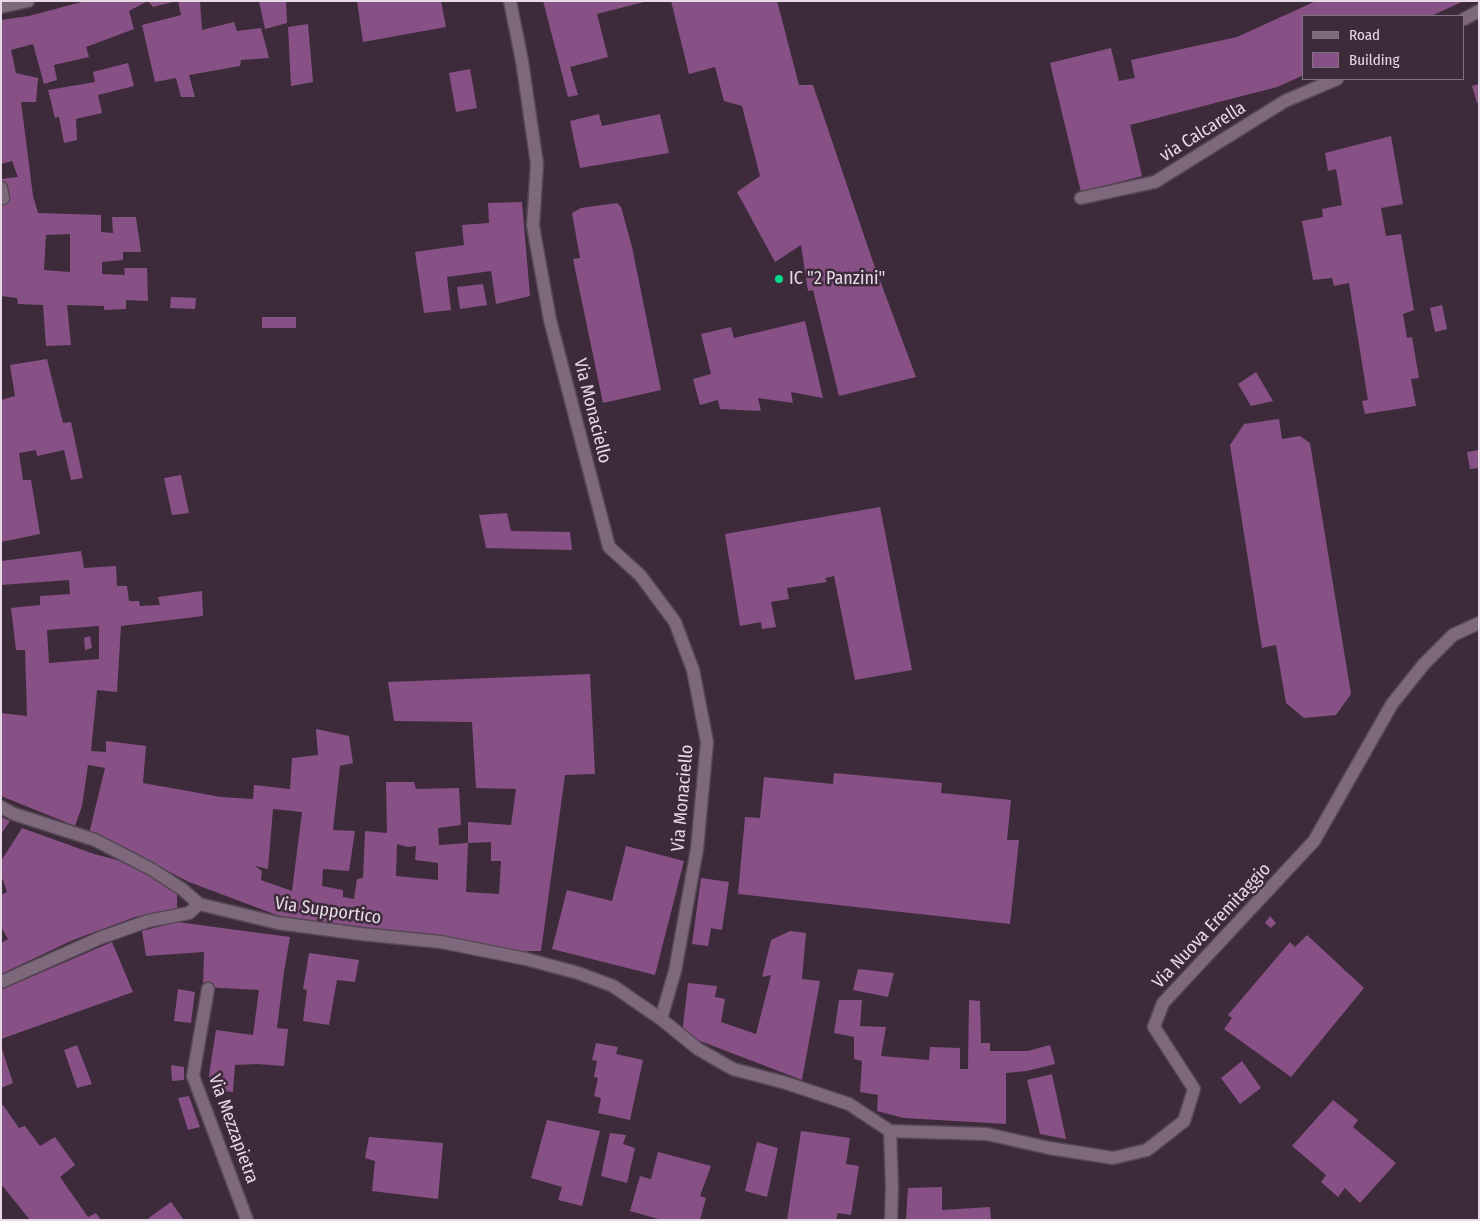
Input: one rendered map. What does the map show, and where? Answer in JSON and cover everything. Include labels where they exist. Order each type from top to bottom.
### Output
[{"type":"street","points":[[1,7],[28,1]]},
{"type":"street","name":"Via Monaciello","points":[[510,1],[522,61],[536,164],[533,226],[550,320],[609,547],[640,575],[675,622],[693,670],[707,742],[697,849],[675,971],[661,1019]]},
{"type":"street","points":[[1465,18],[1479,11]]},
{"type":"street","name":"via Calcarella","points":[[1081,198],[1155,182],[1285,101],[1335,80]]},
{"type":"street","name":"Via Nuova Eremitaggio","points":[[890,1130],[987,1134],[1049,1148],[1112,1158],[1147,1150],[1184,1121],[1194,1089],[1154,1027],[1163,1003],[1314,841],[1392,704],[1424,664],[1453,635],[1479,624]]},
{"type":"street","name":"Via Supportico","points":[[1,807],[14,814],[95,840],[182,888],[199,904],[278,923],[441,942],[526,959],[578,973],[613,986],[661,1019]]},
{"type":"street","points":[[1,982],[100,938],[148,921],[188,913],[199,904]]},
{"type":"street","name":"Via Mezzapietra","points":[[208,989],[193,1076],[247,1220]]},
{"type":"street","points":[[661,1019],[698,1049],[733,1069],[786,1083],[849,1104],[890,1130],[891,1220]]},
{"type":"building","points":[[85,1],[148,1],[129,11],[134,29],[86,47],[89,57],[54,65],[57,80],[44,84],[33,44],[11,50],[16,73],[38,78],[36,102],[21,102],[33,196],[38,213],[101,215],[101,232],[113,233],[112,217],[136,217],[141,252],[123,252],[123,260],[102,262],[102,274],[125,275],[124,268],[147,268],[148,301],[126,300],[126,309],[104,310],[104,306],[67,305],[71,345],[46,346],[43,305],[18,304],[17,298],[1,296],[1,179],[18,177],[12,161],[1,164],[1,20],[29,16]],"holes":[[[70,234],[70,272],[44,270],[46,235]]]},
{"type":"building","points":[[148,1],[173,2],[153,7]]},
{"type":"building","points":[[178,1],[200,1],[202,30],[234,22],[237,31],[261,28],[269,58],[241,60],[240,66],[189,75],[195,97],[181,97],[176,78],[155,82],[142,25],[181,15]]},
{"type":"building","points":[[259,1],[286,1],[287,23],[265,29]]},
{"type":"building","points":[[357,1],[441,1],[446,27],[363,42]]},
{"type":"building","points":[[543,1],[644,2],[597,14],[608,57],[570,67],[578,95],[568,97]]},
{"type":"building","points":[[671,1],[777,1],[799,85],[813,85],[872,259],[916,377],[839,396],[813,290],[808,291],[801,245],[775,262],[737,192],[760,176],[742,106],[724,101],[715,67],[689,74]]},
{"type":"building","points":[[1316,1],[1464,1],[1433,15],[1302,15],[1302,76],[1277,87],[1130,125],[1142,176],[1081,192],[1050,63],[1111,48],[1119,81],[1135,78],[1131,60],[1237,37]]},
{"type":"building","points":[[308,24],[313,82],[291,86],[288,27]]},
{"type":"building","points":[[128,63],[134,86],[98,95],[102,113],[76,119],[77,140],[64,143],[59,117],[55,118],[48,90],[95,82],[93,72]]},
{"type":"building","points":[[470,69],[477,108],[456,112],[449,73]]},
{"type":"building","points":[[1479,84],[1479,103],[1477,103],[1472,86]]},
{"type":"building","points":[[599,114],[602,126],[660,114],[669,153],[580,168],[570,121]]},
{"type":"building","points":[[1391,136],[1403,204],[1381,208],[1386,236],[1401,234],[1414,310],[1403,314],[1407,338],[1412,337],[1419,378],[1411,379],[1416,406],[1365,414],[1362,401],[1368,400],[1349,283],[1334,286],[1332,278],[1313,280],[1302,221],[1323,217],[1322,209],[1342,205],[1336,169],[1328,171],[1325,153]]},
{"type":"building","points":[[522,202],[530,296],[496,304],[491,271],[447,277],[451,310],[424,313],[415,252],[464,245],[462,225],[489,223],[488,203]]},
{"type":"building","points":[[617,203],[621,207],[632,247],[661,390],[603,403],[573,259],[580,258],[572,213],[581,208]]},
{"type":"building","points":[[483,284],[487,305],[460,309],[457,287]]},
{"type":"building","points":[[171,297],[196,298],[195,309],[170,308]]},
{"type":"building","points":[[1442,305],[1447,329],[1435,332],[1430,308]]},
{"type":"building","points":[[262,317],[296,317],[296,328],[262,328]]},
{"type":"building","points":[[805,321],[823,398],[791,392],[793,403],[758,398],[761,411],[720,409],[718,400],[700,405],[693,379],[711,374],[701,334],[731,327],[734,338]]},
{"type":"building","points":[[47,359],[63,423],[71,422],[83,478],[71,480],[64,450],[37,456],[36,450],[19,453],[23,480],[31,480],[40,534],[1,542],[1,400],[15,396],[10,365]]},
{"type":"building","points":[[1256,372],[1273,401],[1251,406],[1238,384]]},
{"type":"building","points":[[1279,419],[1282,439],[1300,436],[1310,443],[1351,694],[1336,715],[1304,718],[1286,703],[1276,645],[1262,648],[1230,445],[1244,424]]},
{"type":"building","points":[[1479,450],[1479,468],[1470,469],[1467,452]]},
{"type":"building","points":[[181,475],[189,513],[172,515],[164,478]]},
{"type":"building","points":[[880,507],[912,670],[855,680],[834,576],[825,578],[827,582],[787,588],[789,599],[771,602],[776,627],[762,629],[761,622],[740,626],[725,534]]},
{"type":"building","points":[[507,513],[511,531],[570,532],[572,550],[486,548],[479,515]]},
{"type":"building","points":[[81,551],[84,568],[116,566],[117,586],[127,586],[129,601],[139,601],[140,606],[160,605],[158,597],[202,591],[203,616],[121,626],[117,692],[97,690],[91,751],[106,752],[106,741],[146,746],[143,783],[221,797],[253,799],[254,785],[290,789],[292,758],[318,755],[316,729],[349,736],[353,763],[340,766],[333,830],[355,831],[349,871],[323,869],[322,886],[343,890],[343,897],[354,899],[357,879],[363,878],[365,831],[387,833],[386,782],[414,782],[416,789],[459,788],[461,825],[438,828],[439,845],[468,843],[468,822],[511,825],[516,789],[476,788],[472,722],[394,721],[388,682],[590,674],[595,774],[565,775],[541,951],[527,951],[526,955],[452,938],[282,917],[189,882],[133,853],[89,834],[105,768],[88,765],[82,806],[75,826],[1,796],[1,713],[27,716],[25,650],[16,650],[11,608],[40,605],[40,596],[70,594],[69,580],[1,585],[1,561]],"holes":[[[99,626],[99,659],[49,663],[47,630]],[[273,809],[302,812],[292,891],[261,880],[262,871],[255,866],[268,869]],[[491,842],[491,861],[501,861],[499,894],[466,892],[468,843]],[[397,844],[408,847],[416,846],[415,860],[438,863],[438,880],[396,876]]]},
{"type":"building","points":[[90,636],[92,648],[85,650],[84,638]]},
{"type":"building","points":[[834,773],[942,783],[941,793],[1011,800],[1007,840],[1019,840],[1010,924],[738,894],[745,817],[760,818],[764,777],[833,784]]},
{"type":"building","points":[[1,817],[10,821],[1,834]]},
{"type":"building","points":[[22,828],[94,854],[129,863],[177,892],[177,908],[135,917],[73,940],[1,974],[1,943],[8,939],[1,927],[1,895],[7,892],[1,879],[1,861]]},
{"type":"building","points":[[626,846],[684,861],[655,975],[552,949],[567,890],[612,901]]},
{"type":"building","points":[[701,878],[729,882],[722,930],[711,928],[708,946],[692,944]]},
{"type":"building","points":[[1270,916],[1276,923],[1271,928],[1265,923]]},
{"type":"building","points":[[177,922],[290,937],[277,1028],[288,1029],[284,1066],[235,1065],[233,1092],[211,1090],[209,1075],[216,1030],[253,1035],[259,990],[203,987],[204,952],[146,956],[142,931]]},
{"type":"building","points":[[790,931],[806,933],[802,979],[820,981],[802,1080],[682,1034],[688,983],[717,986],[715,997],[725,999],[721,1022],[756,1034],[771,975],[762,977],[771,940]]},
{"type":"building","points":[[1307,935],[1364,988],[1291,1077],[1224,1029],[1232,1018],[1228,1015],[1290,942],[1295,947]]},
{"type":"building","points":[[112,942],[133,992],[1,1039],[1,990]]},
{"type":"building","points":[[309,953],[359,960],[355,982],[337,980],[329,1025],[303,1021],[307,990],[303,989]]},
{"type":"building","points":[[858,969],[894,973],[888,997],[853,990]]},
{"type":"building","points":[[178,989],[195,992],[191,1023],[174,1021]]},
{"type":"building","points":[[839,1000],[862,1000],[860,1026],[886,1027],[881,1056],[929,1060],[930,1047],[960,1048],[960,1069],[968,1069],[969,1000],[980,1001],[981,1043],[990,1043],[990,1051],[1028,1051],[1050,1045],[1055,1064],[1027,1071],[1006,1073],[1006,1124],[904,1118],[877,1111],[878,1095],[860,1092],[862,1061],[854,1059],[854,1037],[834,1033]]},
{"type":"building","points":[[596,1043],[618,1047],[616,1054],[643,1060],[630,1120],[598,1113],[601,1098],[594,1096],[598,1078],[594,1077],[597,1061],[592,1060]]},
{"type":"building","points":[[77,1045],[92,1084],[77,1088],[64,1050]]},
{"type":"building","points":[[1,1046],[13,1083],[1,1088]]},
{"type":"building","points":[[1242,1061],[1261,1088],[1240,1104],[1221,1078]]},
{"type":"building","points":[[171,1065],[184,1067],[184,1080],[172,1081]]},
{"type":"building","points":[[1052,1074],[1066,1139],[1040,1134],[1027,1080]]},
{"type":"building","points":[[189,1096],[200,1127],[188,1130],[178,1098]]},
{"type":"building","points":[[1333,1100],[1358,1120],[1353,1127],[1396,1163],[1360,1203],[1345,1188],[1338,1197],[1321,1182],[1326,1175],[1292,1146]]},
{"type":"building","points":[[3,1105],[19,1128],[25,1126],[40,1146],[55,1137],[75,1165],[60,1177],[88,1217],[96,1213],[101,1220],[30,1220],[1,1184],[1,1106]]},
{"type":"building","points":[[547,1120],[600,1131],[582,1206],[558,1200],[562,1187],[531,1178]]},
{"type":"building","points":[[801,1131],[850,1138],[846,1164],[859,1166],[851,1215],[838,1213],[836,1220],[787,1220]]},
{"type":"building","points":[[610,1133],[626,1135],[623,1144],[635,1148],[627,1183],[601,1176]]},
{"type":"building","points":[[369,1137],[443,1143],[438,1199],[372,1191],[375,1161],[365,1158]]},
{"type":"building","points":[[757,1142],[778,1148],[767,1197],[745,1191]]},
{"type":"building","points":[[658,1152],[711,1166],[700,1196],[706,1198],[700,1220],[662,1220],[630,1211],[640,1176],[651,1179]]},
{"type":"building","points":[[942,1187],[942,1210],[990,1207],[991,1220],[906,1220],[908,1188]]},
{"type":"building","points":[[171,1202],[184,1220],[146,1220]]},
{"type":"place","name":"IC \"2 Panzini\"","points":[[779,279]]}]
